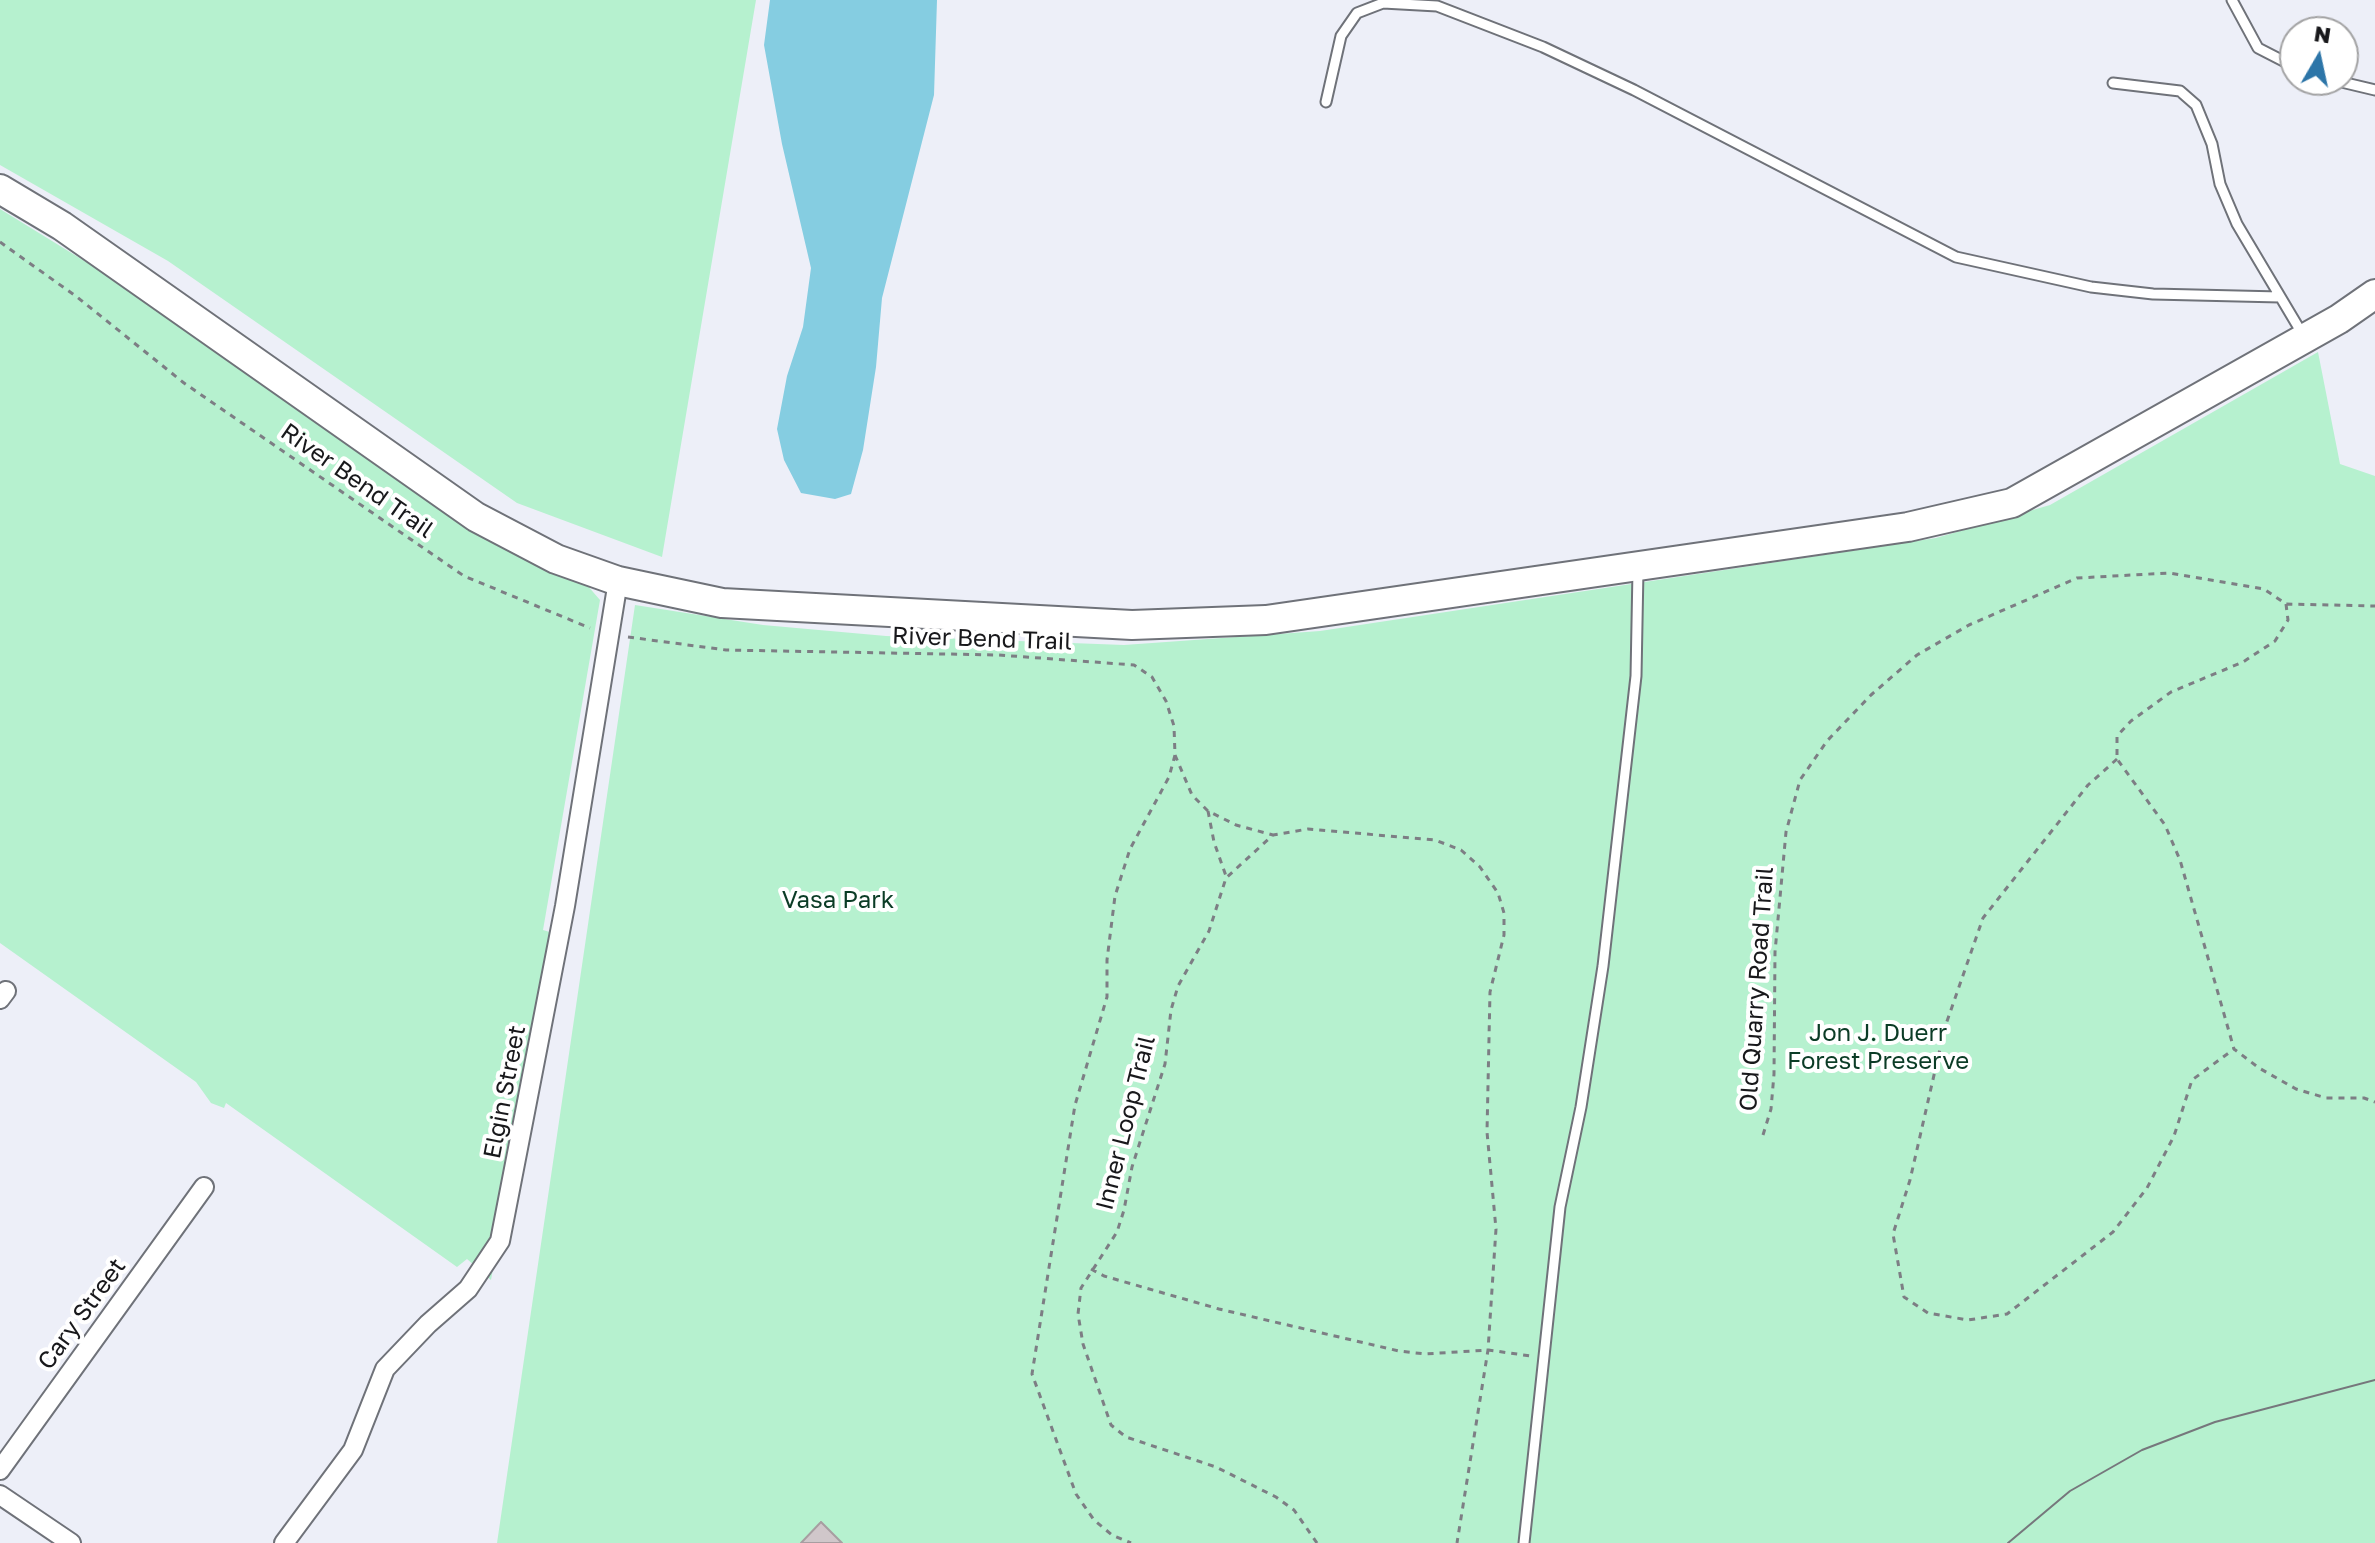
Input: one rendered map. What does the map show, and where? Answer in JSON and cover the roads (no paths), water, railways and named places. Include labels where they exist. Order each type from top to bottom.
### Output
[{"type":"main road","points":[[0,189],[62,226],[476,517],[556,559],[618,581],[722,603],[1132,625],[1266,620],[1908,527],[2012,503],[2304,338],[2375,294]]},
{"type":"street","name":"Elgin Street","points":[[284,1543],[353,1450],[385,1369],[428,1324],[468,1289],[500,1241],[565,906],[618,581]]},
{"type":"street","name":"Cary Street","points":[[0,1470],[204,1187]]},
{"type":"street","points":[[0,1495],[71,1543]]},
{"type":"lane","points":[[2232,0],[2258,48],[2279,59]]},
{"type":"lane","points":[[1326,102],[1341,36],[1357,13],[1383,3],[1437,6],[1530,42],[1634,90],[1956,257],[2091,287],[2153,294],[2280,297]]},
{"type":"lane","points":[[2113,83],[2180,91],[2196,105],[2212,144],[2220,184],[2237,224],[2304,338]]},
{"type":"lane","points":[[1524,1543],[1560,1207],[1581,1107],[1603,966],[1636,676],[1638,567]]},
{"type":"water","points":[[770,0],[937,0],[934,95],[882,298],[876,367],[863,450],[851,494],[835,499],[801,493],[784,460],[777,429],[787,376],[803,327],[811,268],[782,144],[764,45]]},
{"type":"tram line","points":[[2008,1543],[2070,1491],[2142,1450],[2215,1422],[2375,1380]]},
{"type":"park label","name":"Vasa Park","points":[[838,900]]},
{"type":"park label","name":"Jon J. Duerr Forest Preserve","points":[[1878,1047]]}]
